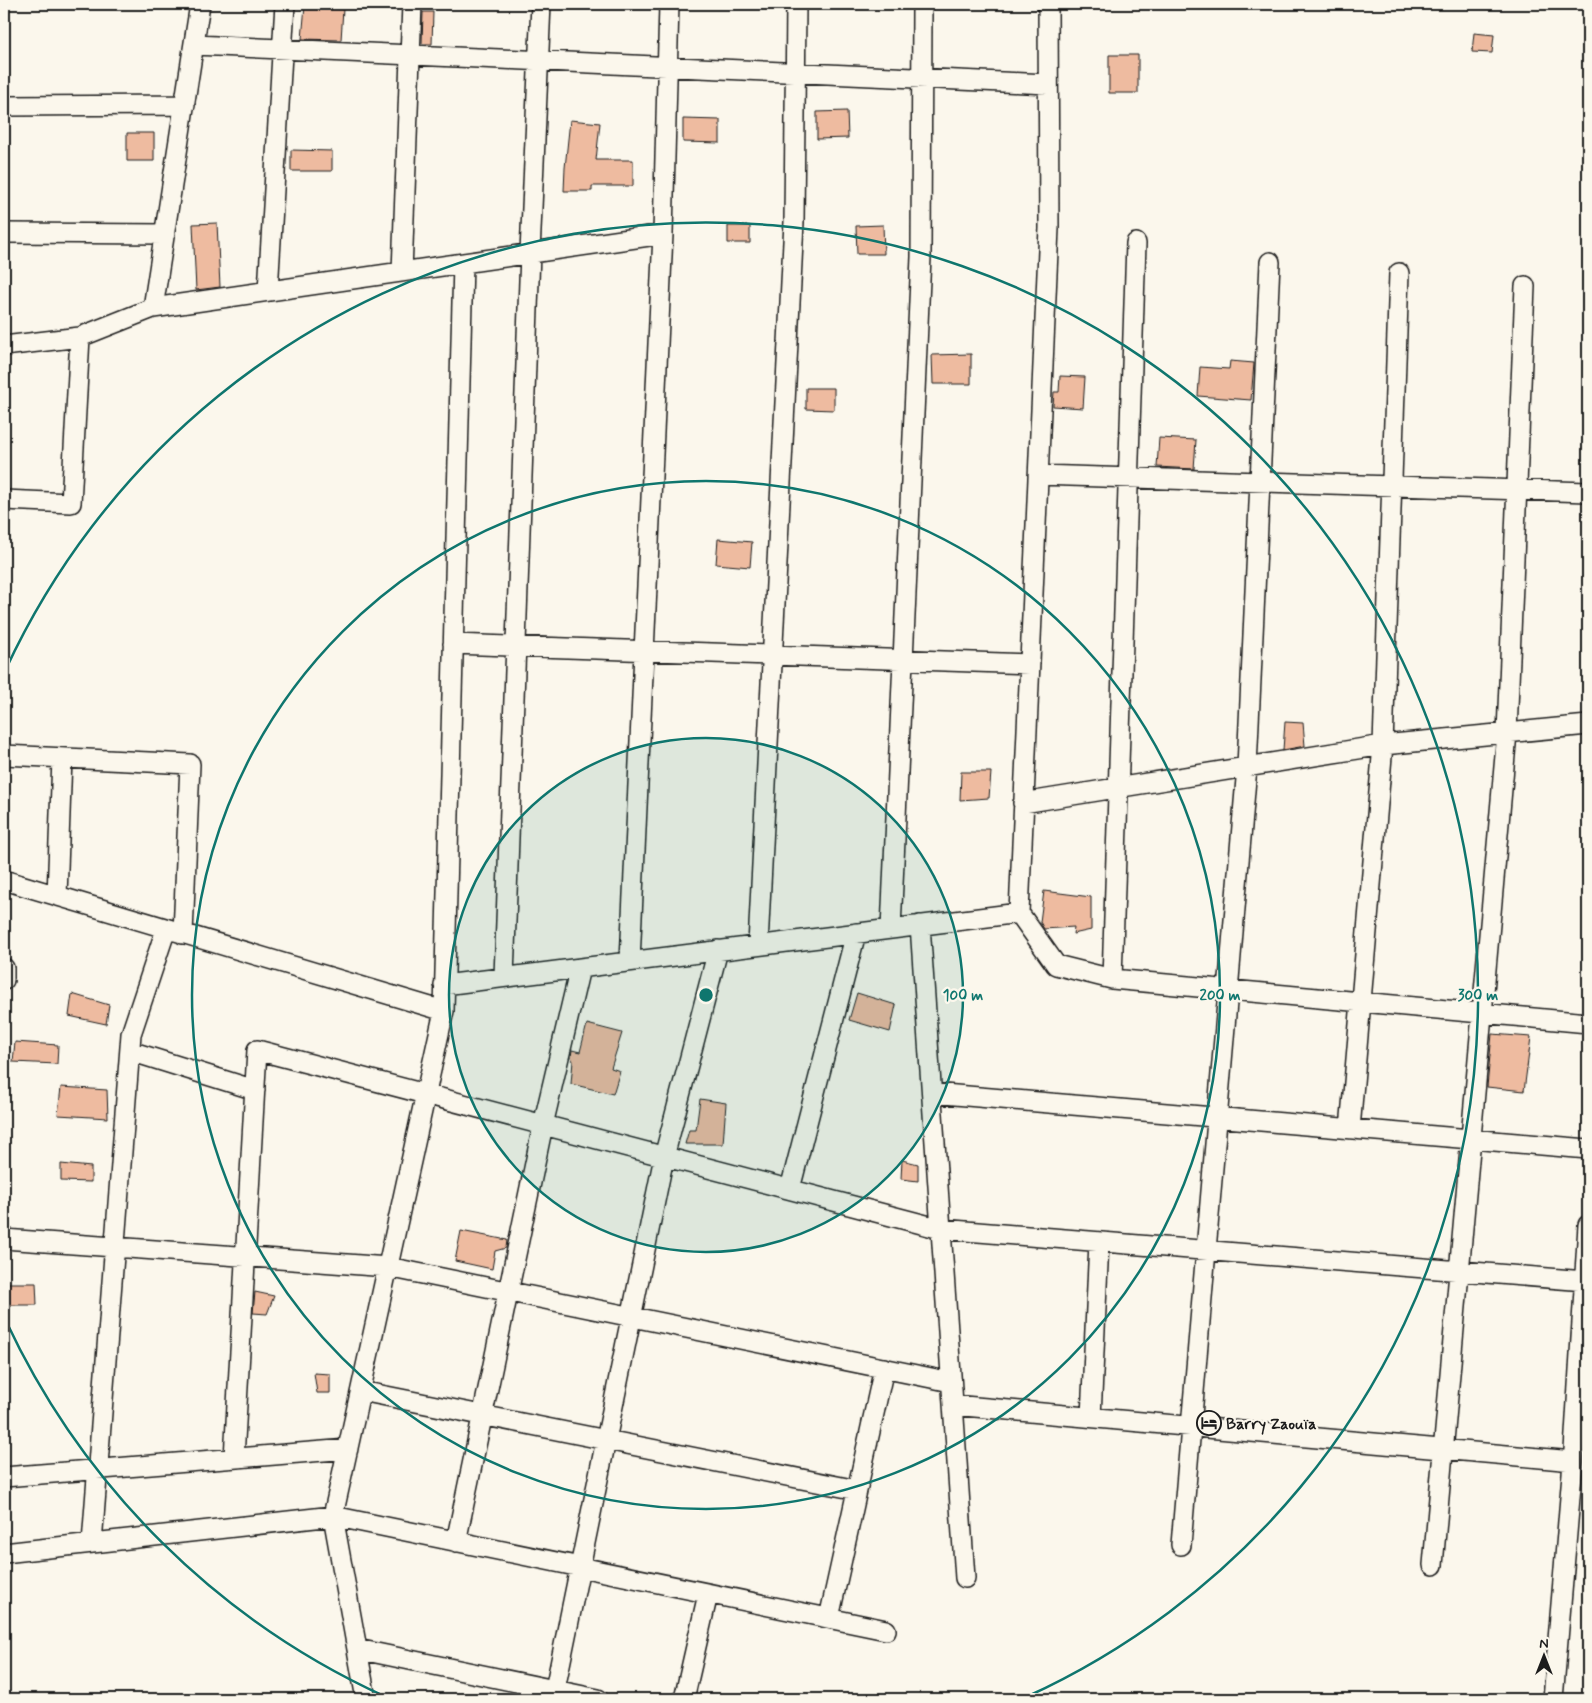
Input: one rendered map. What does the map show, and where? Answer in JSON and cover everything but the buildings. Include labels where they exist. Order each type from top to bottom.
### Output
[{"type":"street","points":[[153,308],[200,4]]},
{"type":"street","points":[[268,291],[285,4]]},
{"type":"street","points":[[402,272],[412,4]]},
{"type":"street","points":[[504,977],[530,253],[541,4]]},
{"type":"street","points":[[630,961],[664,234],[669,4]]},
{"type":"street","points":[[758,945],[794,222],[796,4]]},
{"type":"street","points":[[891,929],[921,257],[922,4]]},
{"type":"street","points":[[1048,4],[1050,228],[1019,913],[1056,965],[1112,979],[1588,1023]]},
{"type":"street","points":[[194,45],[1048,84]]},
{"type":"street","points":[[4,106],[185,105]]},
{"type":"street","points":[[4,233],[165,234]]},
{"type":"street","points":[[4,346],[80,337],[153,308],[664,234]]},
{"type":"street","points":[[1112,979],[1136,243]]},
{"type":"street","points":[[1180,1545],[1247,767],[1270,262]]},
{"type":"street","points":[[366,1699],[333,1516],[444,1011],[463,263]]},
{"type":"street","points":[[1350,1129],[1384,745],[1399,273]]},
{"type":"street","points":[[1433,1565],[1507,733],[1526,286]]},
{"type":"street","points":[[4,500],[71,503],[80,337]]},
{"type":"street","points":[[1038,475],[1588,492]]},
{"type":"street","points":[[453,644],[1030,664]]},
{"type":"street","points":[[1024,803],[1384,745],[1588,726]]},
{"type":"street","points":[[4,755],[190,764],[175,931],[131,1034],[92,1543]]},
{"type":"street","points":[[57,896],[62,758]]},
{"type":"street","points":[[4,880],[444,1011]]},
{"type":"street","points":[[444,985],[1019,913]]},
{"type":"street","points":[[920,925],[965,1578]]},
{"type":"street","points":[[790,1190],[856,933]]},
{"type":"street","points":[[554,1695],[664,1157],[718,950]]},
{"type":"street","points":[[4,968],[4,980]]},
{"type":"street","points":[[456,1542],[543,1125],[580,968]]},
{"type":"street","points":[[234,1458],[257,1050],[941,1229],[1585,1281]]},
{"type":"street","points":[[130,1051],[255,1090]]},
{"type":"street","points":[[932,1093],[1588,1149]]},
{"type":"street","points":[[1553,1699],[1573,1461],[1588,1225]]},
{"type":"street","points":[[4,1239],[388,1267],[951,1382]]},
{"type":"street","points":[[1090,1418],[1100,1242]]},
{"type":"street","points":[[829,1618],[884,1368]]},
{"type":"street","points":[[361,1391],[857,1490]]},
{"type":"street","points":[[953,1405],[1573,1461]]},
{"type":"street","points":[[4,1476],[348,1449]]},
{"type":"street","points":[[4,1552],[333,1516],[886,1630]]},
{"type":"street","points":[[684,1699],[708,1594]]},
{"type":"street","points":[[357,1649],[554,1695],[598,1699]]},
{"type":"place","name":"Barry Zaouïa","points":[[1209,1423]]}]
